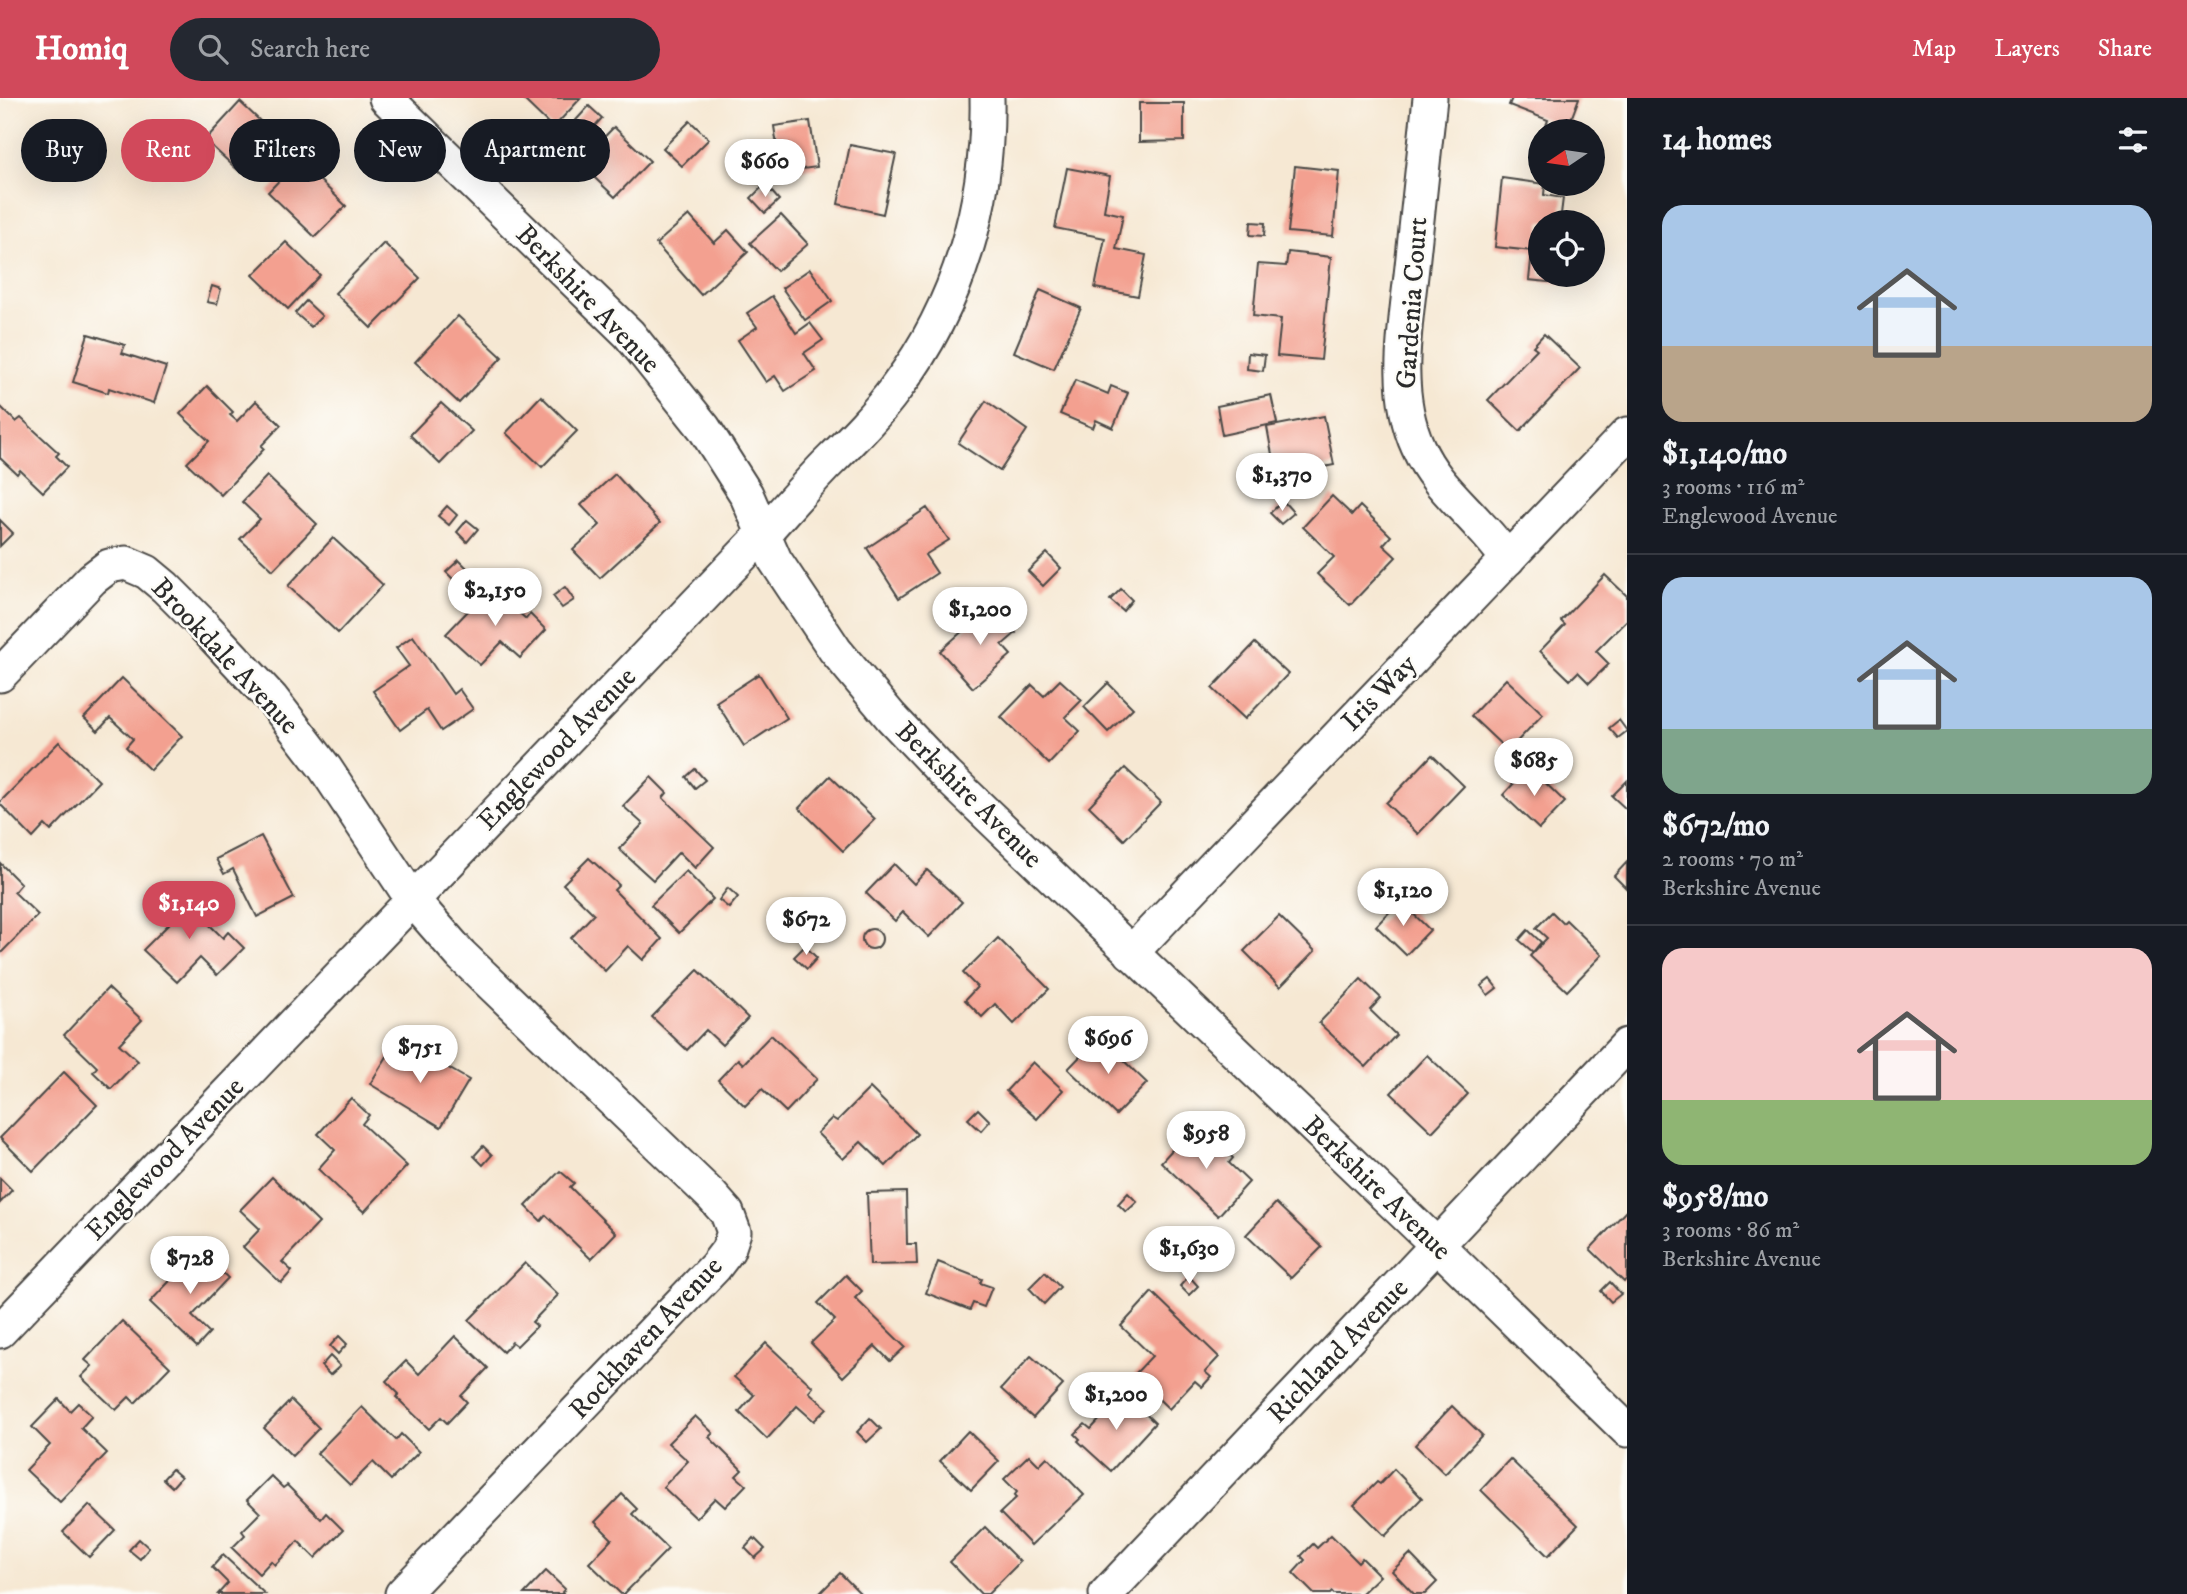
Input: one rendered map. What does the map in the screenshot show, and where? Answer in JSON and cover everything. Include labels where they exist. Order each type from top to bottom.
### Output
[{"type":"street","name":"Berkshire Avenue","points":[[386,98],[629,334],[704,428],[746,494],[775,560],[835,650],[891,717],[946,775],[1627,1430]]},
{"type":"street","name":"Englewood Avenue","points":[[0,1331],[763,534],[895,389],[938,322],[954,286],[972,232],[981,196],[987,98]]},
{"type":"street","name":"Gardenia Court","points":[[1430,98],[1405,336],[1403,381],[1406,410],[1417,446],[1430,470],[1508,559]]},
{"type":"street","name":"Iris Way","points":[[1131,953],[1627,434]]},
{"type":"street","name":"Brookdale Avenue","points":[[0,675],[92,579],[109,566],[125,563],[147,572],[201,622],[272,699],[325,768],[412,899]]},
{"type":"street","name":"Rockhaven Avenue","points":[[402,1594],[715,1267],[728,1250],[734,1232],[727,1213],[711,1195],[461,956],[412,899]]},
{"type":"street","name":"Richland Avenue","points":[[1106,1594],[1627,1045]]},
{"type":"building","points":[[522,98],[581,98],[561,119],[544,119]]},
{"type":"building","points":[[1512,98],[1579,98],[1571,119],[1545,119],[1509,105]]},
{"type":"building","points":[[240,102],[258,119],[229,119],[229,162],[215,149],[215,129]]},
{"type":"building","points":[[1139,103],[1184,103],[1184,141],[1139,142]]},
{"type":"building","points":[[589,106],[602,118],[601,119],[577,119]]},
{"type":"building","points":[[690,121],[709,139],[682,166],[663,148]]},
{"type":"building","points":[[810,121],[817,167],[781,172],[774,126]]},
{"type":"building","points":[[614,127],[650,161],[615,197],[599,182],[610,182],[610,131]]},
{"type":"building","points":[[850,145],[896,154],[883,214],[838,204]]},
{"type":"building","points":[[1295,166],[1339,171],[1333,236],[1288,232]]},
{"type":"building","points":[[1067,168],[1110,176],[1104,211],[1123,215],[1116,249],[1146,255],[1138,296],[1095,288],[1105,238],[1055,228]]},
{"type":"building","points":[[1502,178],[1528,182],[1528,196],[1563,198],[1562,210],[1528,210],[1528,251],[1495,247]]},
{"type":"building","points":[[278,182],[321,182],[346,206],[315,237],[268,192]]},
{"type":"building","points":[[765,184],[779,200],[765,213],[751,198]]},
{"type":"building","points":[[689,215],[714,243],[728,230],[748,252],[701,295],[656,244]]},
{"type":"building","points":[[781,215],[808,244],[777,271],[750,243]]},
{"type":"building","points":[[1251,222],[1265,223],[1264,236],[1250,235]]},
{"type":"building","points":[[286,242],[320,275],[288,309],[253,275]]},
{"type":"building","points":[[384,243],[420,278],[371,328],[335,293]]},
{"type":"building","points":[[1288,252],[1331,257],[1321,360],[1277,356],[1281,319],[1253,316],[1258,264],[1286,266]]},
{"type":"building","points":[[810,269],[832,301],[805,320],[782,288]]},
{"type":"building","points":[[212,286],[221,289],[217,304],[207,302]]},
{"type":"building","points":[[1040,290],[1081,308],[1054,369],[1014,352]]},
{"type":"building","points":[[772,296],[796,333],[810,323],[823,340],[804,353],[816,371],[785,391],[775,376],[766,382],[738,340],[757,327],[747,313]]},
{"type":"building","points":[[306,301],[322,316],[311,327],[295,313]]},
{"type":"building","points":[[458,316],[502,357],[459,403],[415,362]]},
{"type":"building","points":[[88,334],[125,345],[122,353],[166,367],[154,403],[109,388],[108,393],[73,382]]},
{"type":"building","points":[[1544,334],[1580,368],[1520,431],[1488,400],[1537,349],[1533,346]]},
{"type":"building","points":[[1248,353],[1265,355],[1263,371],[1247,369]]},
{"type":"building","points":[[1075,380],[1108,394],[1111,386],[1128,393],[1113,428],[1096,420],[1093,428],[1060,414]]},
{"type":"building","points":[[207,386],[233,412],[230,415],[237,421],[256,401],[281,425],[261,446],[264,449],[221,495],[187,463],[209,441],[180,414]]},
{"type":"building","points":[[1271,395],[1277,423],[1222,435],[1217,406]]},
{"type":"building","points":[[541,396],[577,431],[542,467],[506,433]]},
{"type":"building","points":[[986,401],[1027,430],[1000,471],[958,443]]},
{"type":"building","points":[[441,403],[472,431],[440,464],[410,435]]},
{"type":"building","points":[[0,406],[16,422],[21,418],[59,453],[56,456],[67,467],[43,492],[20,470],[17,474],[0,458]]},
{"type":"building","points":[[1324,416],[1334,465],[1285,475],[1282,459],[1273,460],[1267,427]]},
{"type":"building","points":[[615,474],[660,523],[600,578],[573,550],[600,525],[581,505]]},
{"type":"building","points":[[267,476],[317,524],[273,570],[240,539],[260,519],[242,502]]},
{"type":"building","points":[[1332,496],[1352,515],[1360,506],[1391,536],[1383,545],[1396,557],[1350,605],[1317,574],[1334,557],[1303,527]]},
{"type":"building","points":[[1283,501],[1294,513],[1281,524],[1270,513]]},
{"type":"building","points":[[447,506],[457,515],[449,525],[438,516]]},
{"type":"building","points":[[927,508],[949,540],[925,555],[937,573],[899,598],[867,548]]},
{"type":"building","points":[[0,520],[13,533],[0,546]]},
{"type":"building","points":[[467,520],[478,529],[467,542],[457,532]]},
{"type":"building","points":[[333,538],[383,585],[338,633],[288,586]]},
{"type":"building","points":[[1047,553],[1061,568],[1043,586],[1028,571]]},
{"type":"building","points":[[459,560],[472,573],[459,585],[446,572]]},
{"type":"building","points":[[1605,575],[1627,596],[1627,620],[1596,651],[1609,664],[1589,683],[1578,672],[1570,680],[1540,651],[1565,625],[1561,621]]},
{"type":"building","points":[[491,587],[526,619],[530,614],[546,630],[520,658],[502,642],[480,665],[446,634]]},
{"type":"building","points":[[565,587],[574,600],[562,608],[553,596]]},
{"type":"building","points":[[1121,589],[1132,600],[1123,611],[1110,600]]},
{"type":"building","points":[[992,605],[1016,633],[1002,645],[1011,655],[973,688],[940,651]]},
{"type":"building","points":[[413,636],[453,694],[459,689],[473,709],[441,731],[427,710],[400,730],[373,691],[409,666],[396,648]]},
{"type":"building","points":[[1255,643],[1288,674],[1245,719],[1212,688]]},
{"type":"building","points":[[759,674],[787,718],[744,746],[716,702]]},
{"type":"building","points":[[122,678],[182,736],[150,770],[126,747],[133,739],[110,718],[98,731],[84,718]]},
{"type":"building","points":[[1506,679],[1543,714],[1508,751],[1471,716]]},
{"type":"building","points":[[1060,680],[1082,700],[1065,717],[1080,731],[1049,764],[1001,717],[1032,685],[1044,696]]},
{"type":"building","points":[[1108,683],[1133,708],[1108,732],[1084,707]]},
{"type":"building","points":[[1619,720],[1627,731],[1618,738],[1609,728]]},
{"type":"building","points":[[59,742],[99,781],[51,831],[45,825],[33,838],[0,802]]},
{"type":"building","points":[[1432,755],[1464,786],[1418,834],[1386,803]]},
{"type":"building","points":[[1529,767],[1565,802],[1539,829],[1503,795]]},
{"type":"building","points":[[1125,768],[1161,802],[1124,840],[1089,806]]},
{"type":"building","points":[[695,769],[705,780],[695,788],[686,777]]},
{"type":"building","points":[[830,776],[875,819],[843,851],[799,808]]},
{"type":"building","points":[[651,777],[667,793],[663,798],[714,847],[695,868],[679,852],[653,880],[619,849],[643,824],[623,806]]},
{"type":"building","points":[[1627,781],[1627,810],[1612,796]]},
{"type":"building","points":[[261,836],[294,898],[257,917],[233,869],[224,874],[216,859]]},
{"type":"building","points":[[589,858],[619,885],[614,890],[662,939],[643,960],[628,946],[605,971],[571,938],[594,914],[563,884]]},
{"type":"building","points":[[1627,862],[1627,889],[1614,876]]},
{"type":"building","points":[[0,863],[21,884],[14,892],[38,915],[0,954]]},
{"type":"building","points":[[894,864],[914,884],[927,870],[962,902],[929,937],[903,912],[895,921],[866,893]]},
{"type":"building","points":[[686,871],[713,899],[679,933],[651,905]]},
{"type":"building","points":[[728,888],[738,897],[729,908],[719,900]]},
{"type":"building","points":[[174,890],[223,938],[228,932],[244,948],[217,975],[200,958],[177,982],[143,950],[169,924],[154,910]]},
{"type":"building","points":[[1400,901],[1430,930],[1406,955],[1376,926]]},
{"type":"building","points":[[1552,912],[1563,923],[1566,920],[1602,955],[1567,991],[1530,956],[1547,938],[1536,928]]},
{"type":"building","points":[[1279,916],[1315,951],[1280,987],[1244,951]]},
{"type":"building","points":[[872,929],[879,932],[882,939],[879,946],[872,949],[865,946],[862,939],[865,932]]},
{"type":"building","points":[[1528,930],[1541,942],[1533,952],[1519,940]]},
{"type":"building","points":[[998,938],[1049,989],[1014,1024],[995,1004],[982,1017],[965,1000],[977,987],[963,973]]},
{"type":"building","points":[[805,946],[817,958],[807,969],[794,957]]},
{"type":"building","points":[[698,970],[748,1018],[722,1045],[706,1030],[687,1050],[652,1017]]},
{"type":"building","points":[[1361,979],[1381,998],[1370,1010],[1396,1035],[1366,1067],[1319,1023]]},
{"type":"building","points":[[1490,979],[1497,988],[1488,995],[1481,986]]},
{"type":"building","points":[[108,988],[142,1020],[119,1044],[138,1061],[111,1089],[93,1072],[97,1067],[64,1035]]},
{"type":"building","points":[[771,1035],[817,1079],[786,1112],[762,1089],[745,1106],[718,1080],[738,1059],[743,1064]]},
{"type":"building","points":[[1099,1037],[1147,1083],[1116,1115],[1068,1069]]},
{"type":"building","points":[[394,1045],[429,1066],[433,1059],[469,1080],[441,1127],[370,1084]]},
{"type":"building","points":[[1427,1055],[1468,1094],[1432,1132],[1391,1093]]},
{"type":"building","points":[[1033,1062],[1063,1090],[1037,1119],[1006,1091]]},
{"type":"building","points":[[64,1072],[97,1105],[33,1171],[0,1138]]},
{"type":"building","points":[[870,1088],[917,1134],[886,1166],[861,1142],[843,1159],[817,1133],[832,1118],[837,1121]]},
{"type":"building","points":[[351,1098],[369,1115],[362,1124],[407,1166],[364,1212],[318,1169],[335,1150],[318,1134]]},
{"type":"building","points":[[978,1109],[990,1121],[981,1131],[968,1119]]},
{"type":"building","points":[[1193,1127],[1206,1140],[1210,1136],[1233,1158],[1229,1163],[1249,1182],[1218,1216],[1161,1162]]},
{"type":"building","points":[[483,1146],[492,1155],[483,1165],[474,1156]]},
{"type":"building","points":[[560,1171],[574,1183],[570,1187],[616,1233],[591,1259],[546,1215],[541,1221],[526,1206]]},
{"type":"building","points":[[272,1177],[319,1223],[282,1262],[292,1271],[281,1283],[243,1247],[260,1229],[240,1210]]},
{"type":"building","points":[[0,1178],[12,1190],[0,1203]]},
{"type":"building","points":[[906,1192],[907,1244],[916,1244],[917,1264],[870,1265],[867,1193]]},
{"type":"building","points":[[1128,1193],[1137,1202],[1126,1212],[1118,1204]]},
{"type":"building","points":[[1276,1203],[1322,1247],[1291,1278],[1246,1235]]},
{"type":"building","points":[[1627,1210],[1627,1278],[1624,1282],[1590,1249]]},
{"type":"building","points":[[199,1250],[228,1278],[192,1316],[210,1333],[197,1347],[150,1302]]},
{"type":"building","points":[[938,1262],[982,1279],[980,1283],[992,1287],[984,1307],[973,1303],[970,1310],[926,1293]]},
{"type":"building","points":[[525,1263],[558,1295],[532,1322],[537,1326],[517,1346],[512,1342],[503,1352],[469,1320]]},
{"type":"building","points":[[1045,1272],[1060,1287],[1044,1304],[1029,1288]]},
{"type":"building","points":[[846,1275],[862,1291],[855,1298],[905,1347],[890,1361],[875,1346],[843,1377],[811,1343],[835,1320],[818,1303]]},
{"type":"building","points":[[1189,1276],[1198,1286],[1189,1295],[1180,1286]]},
{"type":"building","points":[[1610,1282],[1621,1294],[1611,1302],[1601,1291]]},
{"type":"building","points":[[1152,1292],[1219,1357],[1205,1372],[1211,1377],[1202,1387],[1195,1381],[1169,1409],[1134,1375],[1152,1356],[1121,1326]]},
{"type":"building","points":[[122,1321],[170,1367],[135,1403],[129,1397],[116,1410],[81,1377],[92,1366],[85,1360]]},
{"type":"building","points":[[339,1336],[347,1344],[338,1354],[330,1346]]},
{"type":"building","points":[[455,1336],[488,1368],[461,1396],[467,1402],[447,1423],[441,1417],[429,1429],[396,1397],[399,1394],[386,1381],[406,1361],[419,1374]]},
{"type":"building","points":[[766,1343],[813,1387],[809,1392],[827,1408],[814,1421],[797,1406],[767,1439],[739,1412],[754,1395],[734,1377]]},
{"type":"building","points":[[330,1356],[340,1366],[330,1375],[321,1366]]},
{"type":"building","points":[[1031,1356],[1063,1385],[1033,1418],[1001,1389]]},
{"type":"building","points":[[1124,1393],[1155,1423],[1111,1471],[1078,1441],[1080,1439],[1075,1434],[1085,1424],[1091,1429]]},
{"type":"building","points":[[59,1399],[70,1411],[78,1403],[92,1416],[81,1428],[107,1453],[60,1502],[26,1470],[50,1445],[32,1427]]},
{"type":"building","points":[[291,1400],[319,1428],[292,1456],[264,1428]]},
{"type":"building","points":[[1452,1406],[1482,1435],[1445,1474],[1415,1445]]},
{"type":"building","points":[[362,1407],[396,1440],[401,1434],[419,1452],[391,1480],[373,1462],[350,1485],[317,1453]]},
{"type":"building","points":[[695,1416],[713,1433],[709,1437],[742,1470],[736,1476],[746,1485],[725,1507],[715,1498],[696,1518],[663,1487],[688,1461],[668,1443]]},
{"type":"building","points":[[870,1418],[881,1429],[867,1442],[857,1432]]},
{"type":"building","points":[[968,1431],[999,1461],[971,1490],[940,1461]]},
{"type":"building","points":[[1029,1455],[1039,1465],[1047,1457],[1084,1495],[1031,1545],[1000,1513],[1016,1498],[1014,1496],[1017,1492],[1004,1479]]},
{"type":"building","points":[[1510,1459],[1578,1525],[1548,1556],[1481,1490]]},
{"type":"building","points":[[172,1469],[181,1477],[172,1487],[163,1479]]},
{"type":"building","points":[[1394,1469],[1422,1498],[1385,1536],[1354,1505]]},
{"type":"building","points":[[271,1476],[283,1488],[287,1485],[321,1519],[326,1513],[343,1530],[315,1558],[298,1541],[275,1565],[271,1561],[259,1574],[232,1548],[245,1535],[242,1531],[260,1513],[247,1500]]},
{"type":"building","points":[[622,1494],[637,1509],[632,1514],[668,1549],[624,1594],[589,1563],[612,1539],[595,1522]]},
{"type":"building","points":[[89,1505],[115,1530],[89,1557],[63,1532]]},
{"type":"building","points":[[985,1527],[1020,1562],[988,1594],[981,1594],[950,1562]]},
{"type":"building","points":[[1331,1535],[1358,1562],[1362,1558],[1380,1576],[1361,1594],[1314,1594],[1293,1573],[1305,1560],[1301,1556],[1313,1544],[1317,1548]]},
{"type":"building","points":[[754,1538],[765,1549],[755,1558],[745,1548]]},
{"type":"building","points":[[139,1539],[149,1548],[140,1559],[129,1550]]},
{"type":"building","points":[[1410,1554],[1437,1582],[1425,1594],[1414,1594],[1392,1571]]},
{"type":"building","points":[[223,1555],[265,1594],[218,1594],[228,1583],[212,1567]]},
{"type":"building","points":[[546,1571],[565,1589],[563,1594],[524,1594]]},
{"type":"building","points":[[840,1573],[861,1594],[819,1594]]}]
